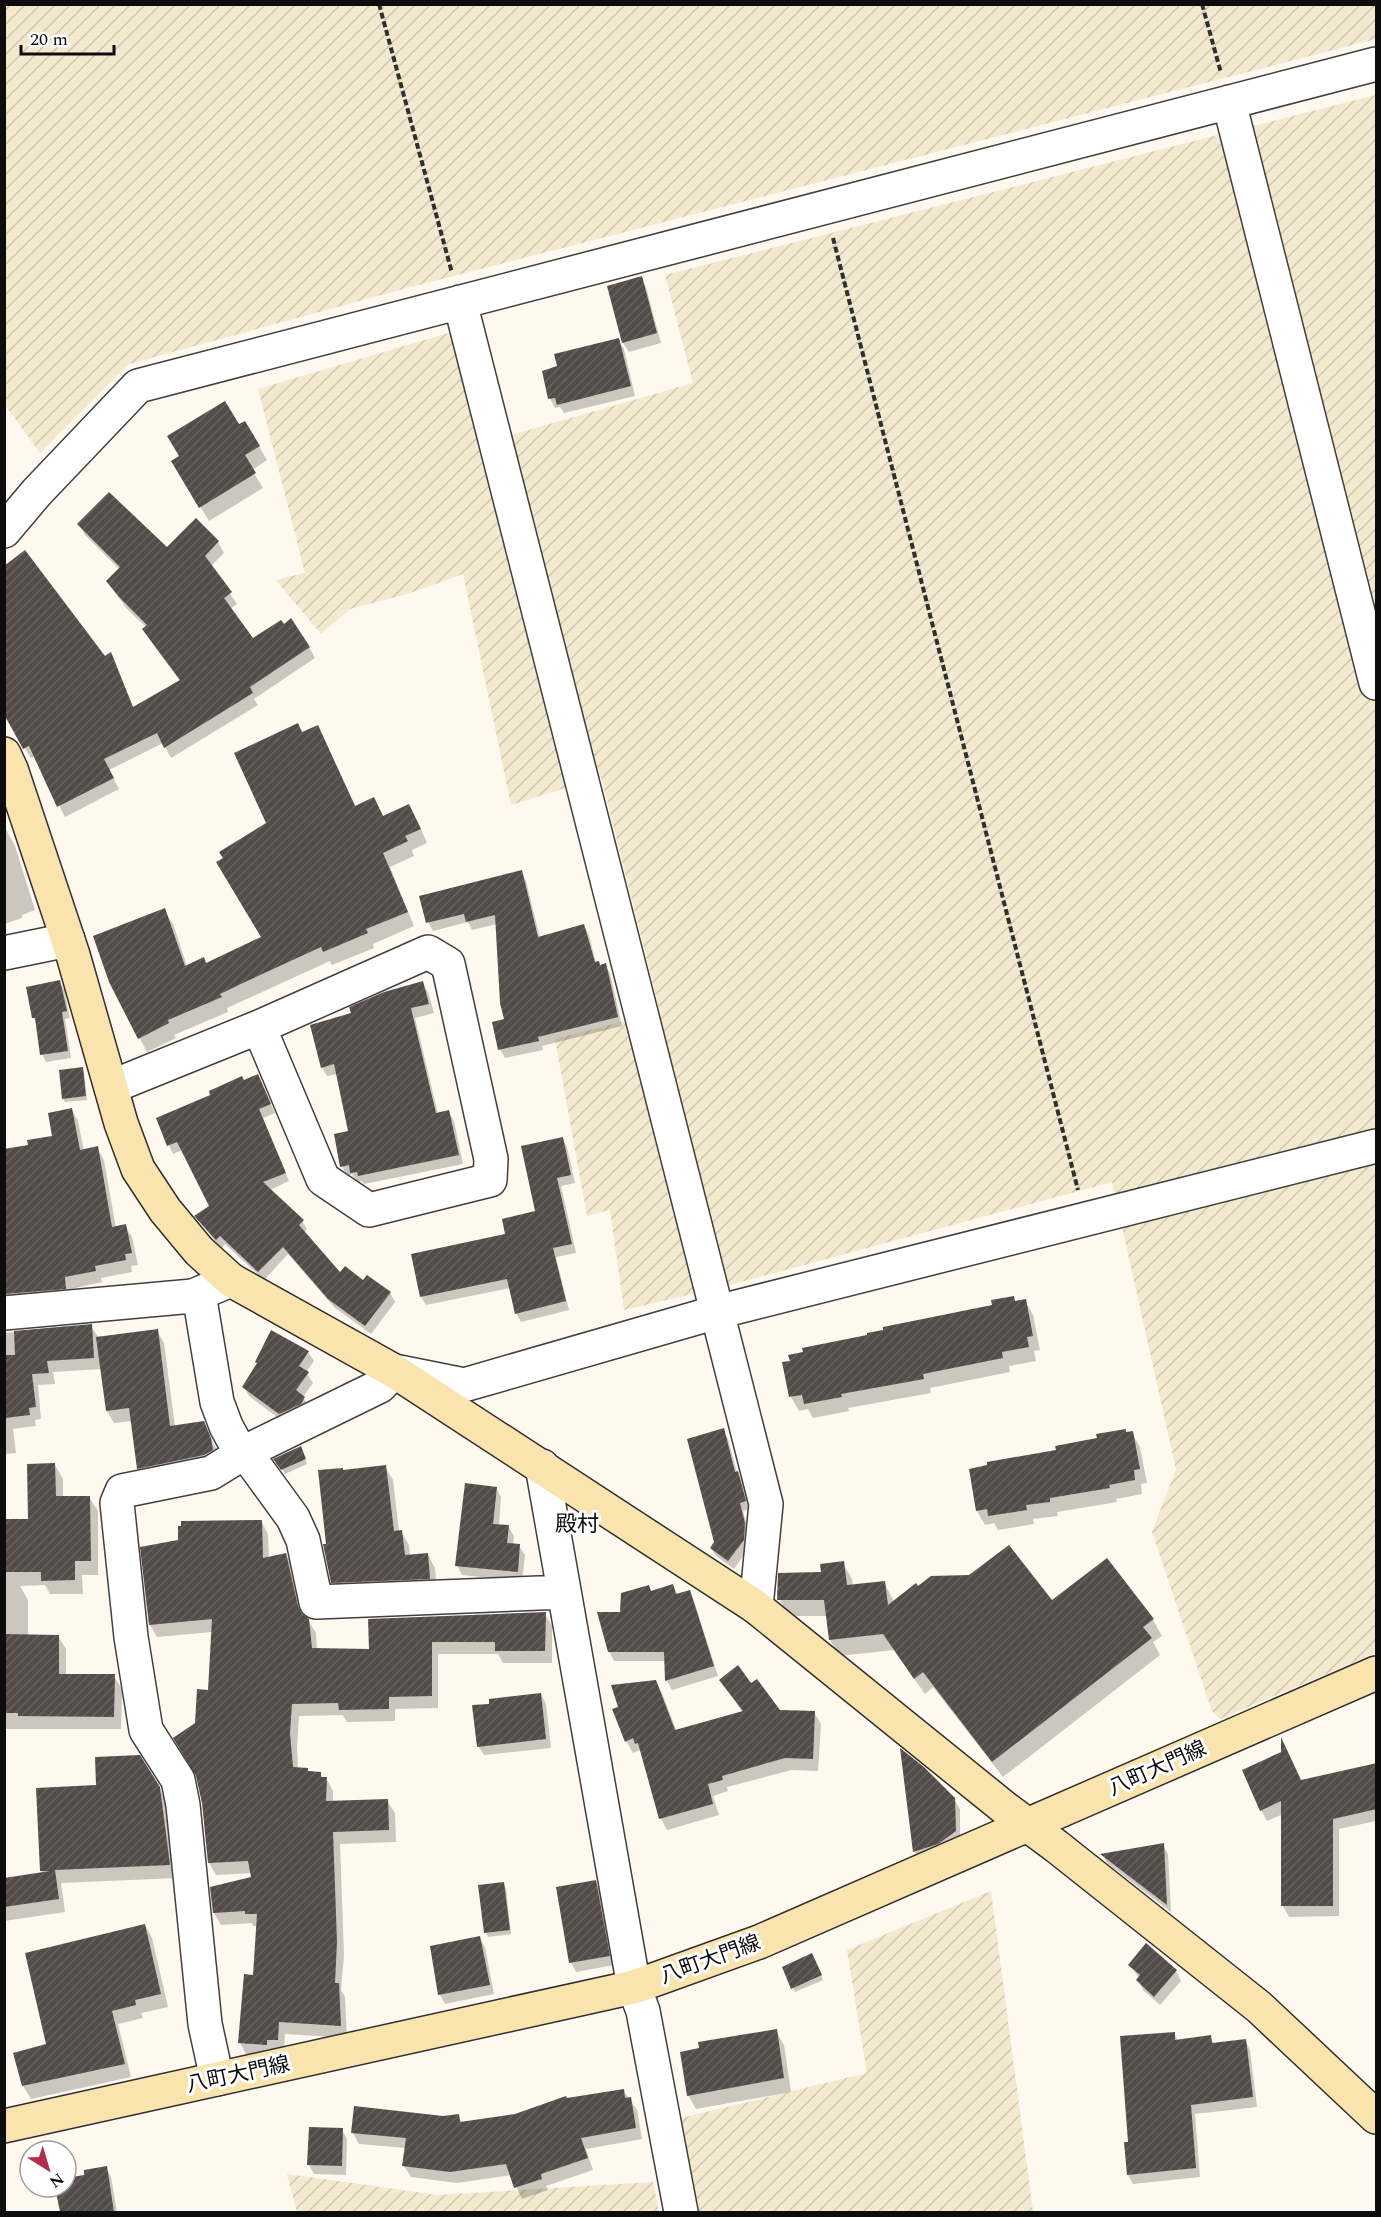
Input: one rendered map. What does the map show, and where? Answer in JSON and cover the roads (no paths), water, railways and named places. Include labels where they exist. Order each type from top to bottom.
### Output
[{"type":"street","points":[[4,531],[37,492],[138,386],[1377,64]]},
{"type":"street","points":[[1229,102],[1377,683]]},
{"type":"street","points":[[460,302],[766,1504],[756,1607]]},
{"type":"street","points":[[4,754],[12,769],[68,940],[120,1123],[138,1169],[165,1210],[199,1251],[231,1281],[394,1371],[756,1607],[1006,1809],[1259,2007],[1377,2118]]},
{"type":"street","points":[[4,953],[68,940]]},
{"type":"street","points":[[111,1087],[259,1027],[428,952],[447,964],[491,1159],[490,1180],[369,1210],[323,1179],[259,1027]]},
{"type":"street","points":[[394,1371],[464,1384],[717,1312],[1377,1146]]},
{"type":"street","points":[[4,1313],[199,1294],[231,1281]]},
{"type":"street","points":[[199,1294],[217,1402],[226,1426],[243,1453],[293,1518],[303,1540],[316,1602],[564,1592]]},
{"type":"street","points":[[217,2079],[205,2024],[183,1805],[178,1780],[146,1731],[131,1637],[117,1503],[122,1491],[211,1473],[243,1453],[380,1386],[394,1371]]},
{"type":"street","points":[[542,1466],[634,1987],[643,2011],[681,2212]]},
{"type":"street","name":"八町大門線","points":[[4,2126],[634,1987],[759,1942],[1377,1673]]},
{"type":"district","name":"殿村","points":[[577,1523]]}]
